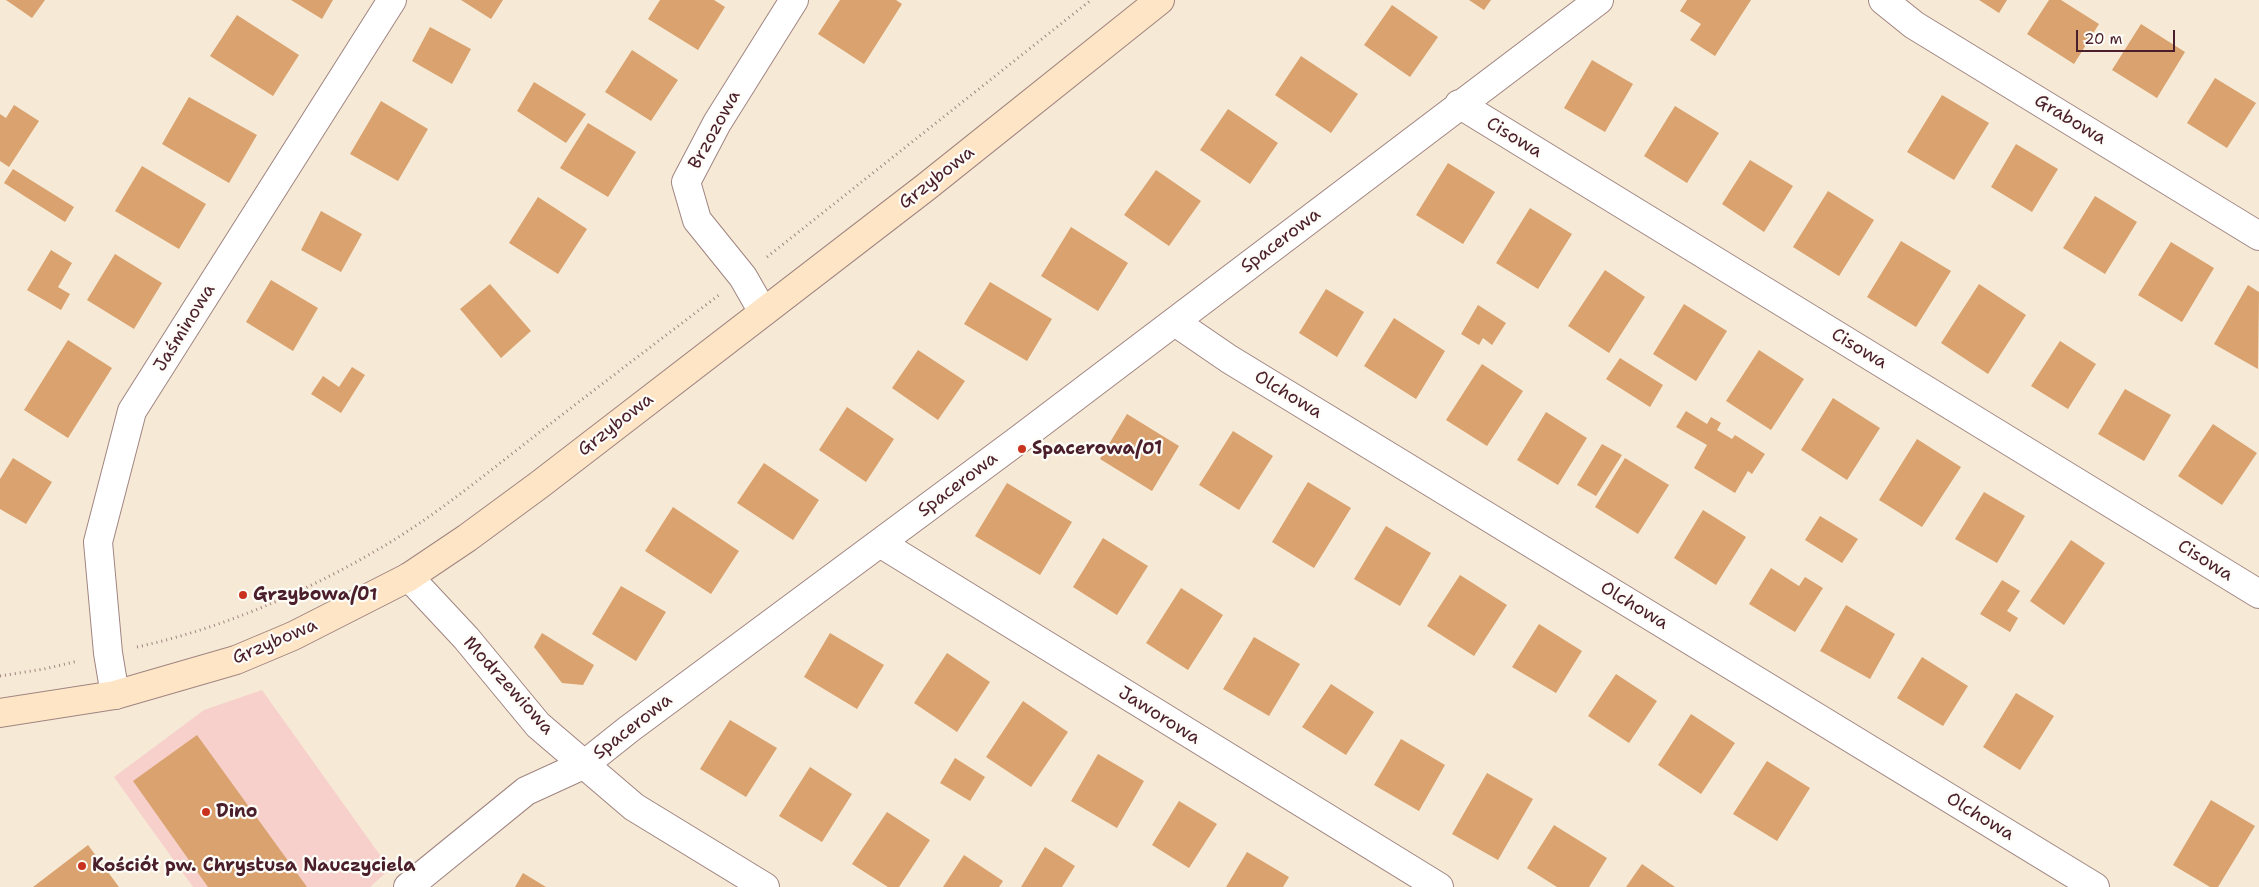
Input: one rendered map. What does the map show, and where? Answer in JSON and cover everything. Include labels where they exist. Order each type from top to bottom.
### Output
[{"type":"main road","name":"Grzybowa","points":[[0,713],[115,695],[236,660],[294,636],[409,577],[523,497],[942,174],[1160,0]]},
{"type":"street","name":"Jaśminowa","points":[[115,695],[108,653],[98,542],[132,411],[392,0]]},
{"type":"street","name":"Brzozowa","points":[[763,312],[743,277],[698,220],[686,182],[717,123],[794,0]]},
{"type":"street","name":"Spacerowa","points":[[408,887],[526,791],[585,764],[629,729],[1175,322],[1599,0]]},
{"type":"street","name":"Grabowa","points":[[1883,0],[1914,25],[2259,236]]},
{"type":"street","name":"Cisowa","points":[[1460,104],[2259,594]]},
{"type":"street","name":"Olchowa","points":[[1175,322],[1246,370],[2095,887]]},
{"type":"street","name":"Jaworowa","points":[[880,543],[1439,887]]},
{"type":"street","name":"Modrzewiowa","points":[[409,577],[466,638],[538,724],[634,807],[765,887]]},
{"type":"path","points":[[0,676],[44,669],[162,642],[212,626],[261,608],[336,573],[385,545],[486,473],[743,277],[1091,0]]},
{"type":"shaded area","points":[[262,690],[390,869],[370,887],[193,887],[114,777],[204,710]]},
{"type":"building","points":[[6,0],[45,0],[32,18]]},
{"type":"building","points":[[291,0],[333,0],[322,19]]},
{"type":"building","points":[[461,0],[503,0],[491,19]]},
{"type":"building","points":[[660,0],[714,0],[725,7],[698,50],[648,19]]},
{"type":"building","points":[[840,0],[896,0],[902,4],[864,64],[818,34]]},
{"type":"building","points":[[1469,0],[1491,0],[1484,10]]},
{"type":"building","points":[[1687,0],[1751,0],[1715,56],[1690,40],[1701,24],[1680,11]]},
{"type":"building","points":[[1979,0],[2007,0],[1999,13]]},
{"type":"building","points":[[2049,0],[2061,0],[2099,24],[2074,64],[2027,34]]},
{"type":"building","points":[[1392,5],[1438,37],[1410,77],[1364,45]]},
{"type":"building","points":[[237,15],[299,55],[273,96],[210,56]]},
{"type":"building","points":[[2141,24],[2185,52],[2157,98],[2112,70]]},
{"type":"building","points":[[430,27],[471,49],[452,84],[412,61]]},
{"type":"building","points":[[632,50],[678,80],[651,121],[605,92]]},
{"type":"building","points":[[1301,56],[1358,94],[1331,133],[1275,95]]},
{"type":"building","points":[[1592,60],[1633,84],[1605,132],[1564,108]]},
{"type":"building","points":[[2215,78],[2256,103],[2227,148],[2187,123]]},
{"type":"building","points":[[534,82],[586,114],[566,143],[517,111]]},
{"type":"building","points":[[1942,95],[1989,123],[1954,180],[1907,152]]},
{"type":"building","points":[[189,97],[257,135],[229,183],[162,144]]},
{"type":"building","points":[[381,101],[428,129],[398,181],[350,154]]},
{"type":"building","points":[[14,105],[39,121],[9,167],[0,161],[0,114],[6,118]]},
{"type":"building","points":[[1675,106],[1719,133],[1687,183],[1644,156]]},
{"type":"building","points":[[1228,109],[1278,143],[1250,184],[1200,150]]},
{"type":"building","points":[[588,123],[636,152],[608,197],[560,168]]},
{"type":"building","points":[[2016,144],[2058,169],[2032,212],[1991,187]]},
{"type":"building","points":[[1750,160],[1793,186],[1764,232],[1722,204]]},
{"type":"building","points":[[1448,163],[1495,192],[1463,244],[1416,215]]},
{"type":"building","points":[[142,166],[206,204],[179,249],[115,211]]},
{"type":"building","points":[[13,169],[74,207],[65,222],[4,183]]},
{"type":"building","points":[[1156,170],[1201,201],[1169,246],[1124,215]]},
{"type":"building","points":[[1828,191],[1874,220],[1839,276],[1793,247]]},
{"type":"building","points":[[2095,196],[2137,222],[2105,274],[2063,248]]},
{"type":"building","points":[[538,197],[587,229],[558,274],[509,243]]},
{"type":"building","points":[[1530,208],[1572,234],[1538,289],[1496,263]]},
{"type":"building","points":[[321,211],[362,234],[341,272],[301,250]]},
{"type":"building","points":[[1071,227],[1128,263],[1098,311],[1041,276]]},
{"type":"building","points":[[1901,241],[1951,271],[1916,327],[1867,297]]},
{"type":"building","points":[[2171,242],[2214,268],[2182,322],[2138,295]]},
{"type":"building","points":[[51,250],[72,263],[58,287],[70,294],[61,310],[27,290]]},
{"type":"building","points":[[115,254],[162,283],[134,329],[87,300]]},
{"type":"building","points":[[1605,270],[1645,297],[1609,353],[1568,326]]},
{"type":"building","points":[[271,280],[318,308],[293,351],[246,322]]},
{"type":"building","points":[[990,282],[1052,319],[1027,361],[964,324]]},
{"type":"building","points":[[490,284],[531,331],[501,358],[460,309]]},
{"type":"building","points":[[1979,284],[2026,315],[1988,374],[1941,343]]},
{"type":"building","points":[[2248,285],[2259,292],[2258,369],[2214,344]]},
{"type":"building","points":[[1326,289],[1364,312],[1337,357],[1299,333]]},
{"type":"building","points":[[1684,304],[1727,331],[1696,381],[1653,354]]},
{"type":"building","points":[[1478,305],[1506,323],[1492,345],[1483,338],[1479,345],[1461,334]]},
{"type":"building","points":[[1394,318],[1445,351],[1416,399],[1364,366]]},
{"type":"building","points":[[68,340],[112,368],[68,438],[24,410]]},
{"type":"building","points":[[2060,341],[2096,364],[2068,409],[2031,386]]},
{"type":"building","points":[[918,350],[965,381],[938,420],[892,388]]},
{"type":"building","points":[[1759,350],[1804,379],[1771,430],[1726,401]]},
{"type":"building","points":[[1620,358],[1663,385],[1650,407],[1606,379]]},
{"type":"building","points":[[1482,364],[1523,391],[1487,446],[1446,420]]},
{"type":"building","points":[[352,367],[365,375],[341,413],[311,394],[323,376],[339,387]]},
{"type":"building","points":[[2125,389],[2171,415],[2144,461],[2098,434]]},
{"type":"building","points":[[1833,398],[1880,428],[1847,480],[1801,450]]},
{"type":"building","points":[[847,407],[894,439],[866,482],[819,450]]},
{"type":"building","points":[[1686,411],[1707,424],[1711,417],[1721,423],[1717,430],[1732,439],[1735,435],[1765,454],[1752,474],[1748,471],[1735,493],[1694,468],[1707,445],[1676,427]]},
{"type":"building","points":[[1546,412],[1587,438],[1558,485],[1517,460]]},
{"type":"building","points":[[1127,414],[1179,446],[1152,491],[1100,459]]},
{"type":"building","points":[[2213,424],[2257,453],[2222,505],[2178,476]]},
{"type":"building","points":[[1233,431],[1273,456],[1239,510],[1199,485]]},
{"type":"building","points":[[1917,439],[1961,467],[1922,527],[1879,500]]},
{"type":"building","points":[[1602,444],[1622,455],[1596,496],[1577,485]]},
{"type":"building","points":[[13,458],[52,482],[26,524],[0,509],[0,479]]},
{"type":"building","points":[[1625,458],[1669,485],[1638,534],[1595,507]]},
{"type":"building","points":[[764,463],[819,500],[793,540],[737,503]]},
{"type":"building","points":[[1308,482],[1351,508],[1314,568],[1272,542]]},
{"type":"building","points":[[1007,483],[1072,522],[1040,575],[975,536]]},
{"type":"building","points":[[1984,492],[2025,516],[1997,563],[1955,539]]},
{"type":"building","points":[[673,507],[739,551],[711,594],[645,551]]},
{"type":"building","points":[[1703,510],[1746,537],[1716,585],[1674,558]]},
{"type":"building","points":[[1820,516],[1858,539],[1842,563],[1805,540]]},
{"type":"building","points":[[1386,526],[1431,553],[1400,606],[1354,579]]},
{"type":"building","points":[[1103,538],[1148,566],[1117,615],[1073,587]]},
{"type":"building","points":[[2071,540],[2105,563],[2064,625],[2030,601]]},
{"type":"building","points":[[1771,568],[1799,586],[1805,577],[1823,588],[1795,632],[1749,604]]},
{"type":"building","points":[[1460,575],[1507,605],[1474,656],[1427,626]]},
{"type":"building","points":[[2002,580],[2020,591],[2007,611],[2018,618],[2010,632],[1980,614]]},
{"type":"building","points":[[621,586],[666,612],[636,661],[592,634]]},
{"type":"building","points":[[1181,588],[1223,615],[1188,670],[1146,643]]},
{"type":"building","points":[[1846,605],[1895,634],[1870,679],[1820,651]]},
{"type":"building","points":[[1539,624],[1582,651],[1556,693],[1512,667]]},
{"type":"building","points":[[542,633],[594,665],[583,685],[562,683],[534,647]]},
{"type":"building","points":[[830,633],[884,665],[857,709],[804,677]]},
{"type":"building","points":[[1254,637],[1300,664],[1269,716],[1223,689]]},
{"type":"building","points":[[947,653],[990,682],[957,732],[914,703]]},
{"type":"building","points":[[1922,657],[1968,686],[1943,726],[1897,698]]},
{"type":"building","points":[[1616,674],[1657,701],[1629,743],[1588,716]]},
{"type":"building","points":[[1331,684],[1374,712],[1346,755],[1302,727]]},
{"type":"building","points":[[2016,693],[2054,716],[2020,770],[1983,747]]},
{"type":"building","points":[[1023,701],[1068,732],[1031,787],[986,757]]},
{"type":"building","points":[[1691,714],[1735,743],[1701,794],[1658,765]]},
{"type":"building","points":[[730,720],[777,748],[746,797],[700,769]]},
{"type":"building","points":[[197,735],[307,887],[208,887],[133,781]]},
{"type":"building","points":[[1401,739],[1445,765],[1419,811],[1374,785]]},
{"type":"building","points":[[1098,754],[1144,781],[1117,828],[1071,801]]},
{"type":"building","points":[[955,758],[985,777],[970,801],[940,783]]},
{"type":"building","points":[[1767,761],[1810,788],[1777,841],[1733,814]]},
{"type":"building","points":[[810,767],[852,794],[822,842],[779,816]]},
{"type":"building","points":[[1487,773],[1533,799],[1498,860],[1452,834]]},
{"type":"building","points":[[2211,800],[2255,826],[2218,887],[2210,887],[2173,865]]},
{"type":"building","points":[[1179,801],[1217,824],[1189,868],[1152,845]]},
{"type":"building","points":[[887,812],[930,840],[899,887],[888,887],[852,864]]},
{"type":"building","points":[[1554,825],[1607,858],[1589,887],[1557,887],[1527,868]]},
{"type":"building","name":"Kościół pw. Chrystusa Nauczyciela","points":[[88,845],[119,887],[33,887]]},
{"type":"building","points":[[1045,847],[1075,866],[1062,887],[1021,887]]},
{"type":"building","points":[[1247,852],[1289,877],[1283,887],[1226,887]]},
{"type":"building","points":[[964,855],[1003,881],[999,887],[943,887]]},
{"type":"building","points":[[1642,864],[1675,887],[1626,887]]},
{"type":"building","points":[[523,873],[546,887],[515,887]]},
{"type":"place","name":"Spacerowa/01","points":[[1022,449]]},
{"type":"place","name":"Grzybowa/01","points":[[243,595]]},
{"type":"place","name":"Dino","points":[[206,812]]},
{"type":"place","name":"Kościół pw. Chrystusa Nauczyciela","points":[[82,866]]}]
